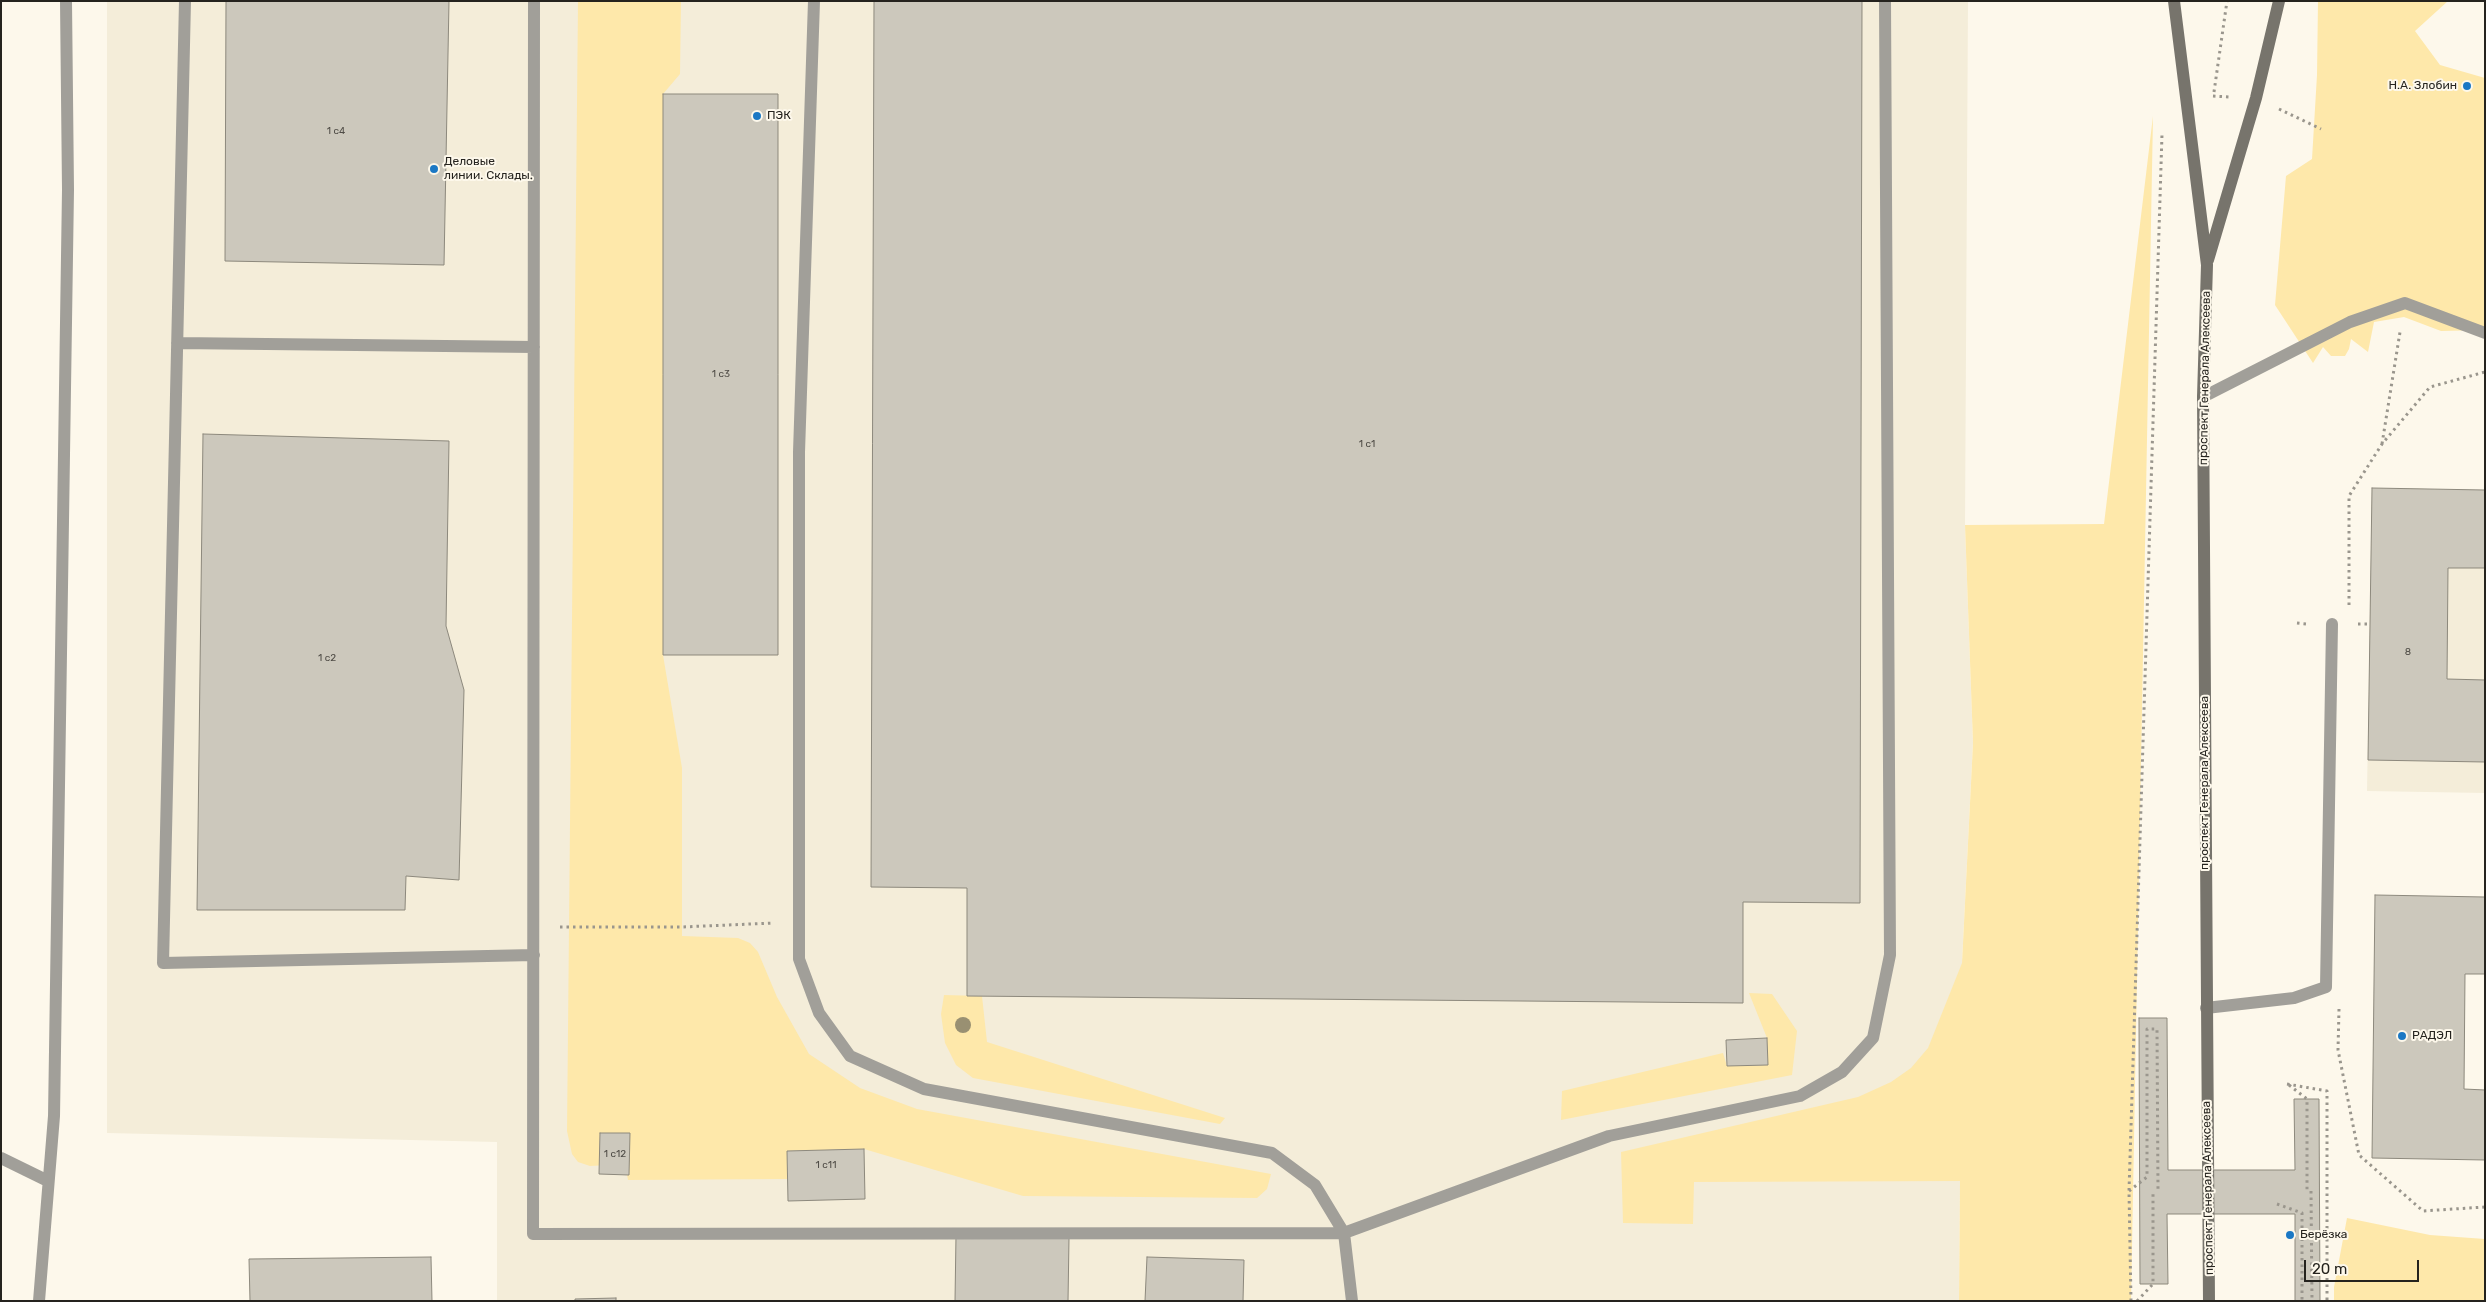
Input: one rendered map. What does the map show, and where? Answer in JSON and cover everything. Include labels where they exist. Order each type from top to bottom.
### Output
[{"type":"main road","name":"проспект Генерала Алексеева","points":[[2174,1],[2207,265],[2203,397],[2209,1301]]},
{"type":"main road","name":"проспект Генерала Алексеева","points":[[2207,265],[2256,98],[2279,1]]},
{"type":"lane","points":[[39,1301],[54,1116],[68,190],[66,1]]},
{"type":"lane","points":[[185,1],[163,963],[534,955]]},
{"type":"lane","points":[[534,1],[533,1234],[1344,1234],[1609,1136],[1800,1096],[1842,1072],[1873,1038],[1890,956],[1885,1]]},
{"type":"lane","points":[[814,1],[799,452],[799,959],[819,1013],[850,1056],[924,1089],[1272,1154],[1314,1185],[1344,1234],[1352,1301]]},
{"type":"lane","points":[[2203,397],[2350,322],[2405,303],[2485,333]]},
{"type":"lane","points":[[178,343],[534,347]]},
{"type":"lane","points":[[2206,1008],[2294,998],[2326,987],[2332,624]]},
{"type":"lane","points":[[1,1158],[48,1180]]},
{"type":"path","points":[[2131,1301],[2129,1191],[2162,127]]},
{"type":"path","points":[[2382,444],[2405,303]]},
{"type":"path","points":[[2349,614],[2349,496],[2382,444],[2430,387],[2485,372]]},
{"type":"path","points":[[534,927],[682,927],[799,922]]},
{"type":"path","points":[[2339,1000],[2338,1050],[2359,1154],[2423,1211],[2485,1207]]},
{"type":"path","points":[[2129,1191],[2147,1177],[2147,1029],[2157,1029],[2158,1191]]},
{"type":"path","points":[[2312,1301],[2306,1099],[2287,1084],[2326,1090],[2328,1301]]},
{"type":"path","points":[[2136,1301],[2154,1284],[2153,1192]]},
{"type":"path","points":[[2277,1204],[2302,1213],[2302,1301]]},
{"type":"shaded area","points":[[107,1],[1968,1],[1965,525],[1973,743],[1962,963],[1959,1301],[497,1301],[497,1142],[107,1133]]},
{"type":"shaded area","points":[[578,1],[681,1],[680,74],[663,94],[663,655],[682,768],[682,936],[738,938],[750,943],[758,952],[777,997],[809,1054],[860,1088],[917,1109],[1271,1174],[1267,1189],[1257,1198],[1023,1196],[864,1149],[787,1151],[787,1179],[628,1180],[625,1164],[590,1166],[578,1162],[572,1154],[567,1131]]},
{"type":"shaded area","points":[[2318,1],[2448,1],[2415,31],[2440,65],[2485,78],[2485,330],[2441,331],[2404,317],[2374,322],[2368,352],[2351,339],[2345,356],[2331,356],[2323,347],[2313,363],[2275,305],[2286,176],[2312,159],[2317,75]]},
{"type":"shaded area","points":[[2153,116],[2131,1301],[1959,1301],[1960,1181],[1694,1182],[1693,1224],[1623,1223],[1621,1152],[1858,1097],[1891,1082],[1911,1068],[1928,1048],[1962,963],[1973,743],[1965,525],[2104,524]]},
{"type":"shaded area","points":[[2372,488],[2485,490],[2485,793],[2367,791]]},
{"type":"shaded area","points":[[1749,993],[1772,994],[1797,1031],[1792,1075],[1561,1120],[1562,1091],[1723,1053],[1727,1066],[1767,1065],[1767,1038]]},
{"type":"shaded area","points":[[944,995],[982,996],[987,1042],[1225,1118],[1220,1124],[973,1078],[956,1065],[945,1043],[941,1014]]},
{"type":"shaded area","points":[[2347,1218],[2430,1235],[2485,1239],[2485,1301],[2334,1301],[2334,1287]]},
{"type":"building","points":[[226,1],[449,1],[444,265],[225,261]]},
{"type":"building","points":[[874,1],[1862,1],[1860,903],[1743,902],[1743,1003],[967,996],[967,888],[871,887]]},
{"type":"building","points":[[663,94],[778,94],[778,655],[663,655]]},
{"type":"building","points":[[203,434],[449,441],[446,626],[464,690],[459,880],[406,876],[405,910],[197,910]]},
{"type":"building","points":[[2372,488],[2485,490],[2485,568],[2448,568],[2447,679],[2485,680],[2485,762],[2368,760]]},
{"type":"building","points":[[2375,895],[2485,897],[2485,974],[2465,974],[2464,1089],[2485,1090],[2485,1160],[2372,1158]]},
{"type":"building","points":[[2139,1018],[2167,1018],[2168,1170],[2295,1170],[2294,1099],[2319,1099],[2320,1301],[2295,1301],[2295,1214],[2167,1214],[2168,1284],[2140,1284]]},
{"type":"building","points":[[1767,1038],[1768,1065],[1727,1066],[1726,1040]]},
{"type":"building","points":[[600,1133],[630,1133],[629,1175],[599,1174]]},
{"type":"building","points":[[864,1149],[865,1199],[788,1201],[787,1151]]},
{"type":"building","points":[[956,1236],[1069,1238],[1068,1301],[955,1301]]},
{"type":"building","points":[[431,1257],[432,1301],[250,1301],[249,1259]]},
{"type":"building","points":[[1147,1257],[1244,1260],[1243,1301],[1145,1301]]},
{"type":"building","points":[[616,1298],[616,1301],[575,1301],[575,1299]]},
{"type":"place","name":"Н.А. Злобин","points":[[2467,86]]},
{"type":"place","name":"ПЭК","points":[[757,116]]},
{"type":"place","name":"Деловые линии. Склады.","points":[[434,169]]},
{"type":"place","name":"РАДЭЛ","points":[[2402,1036]]},
{"type":"place","name":"Берёзка","points":[[2290,1235]]}]
